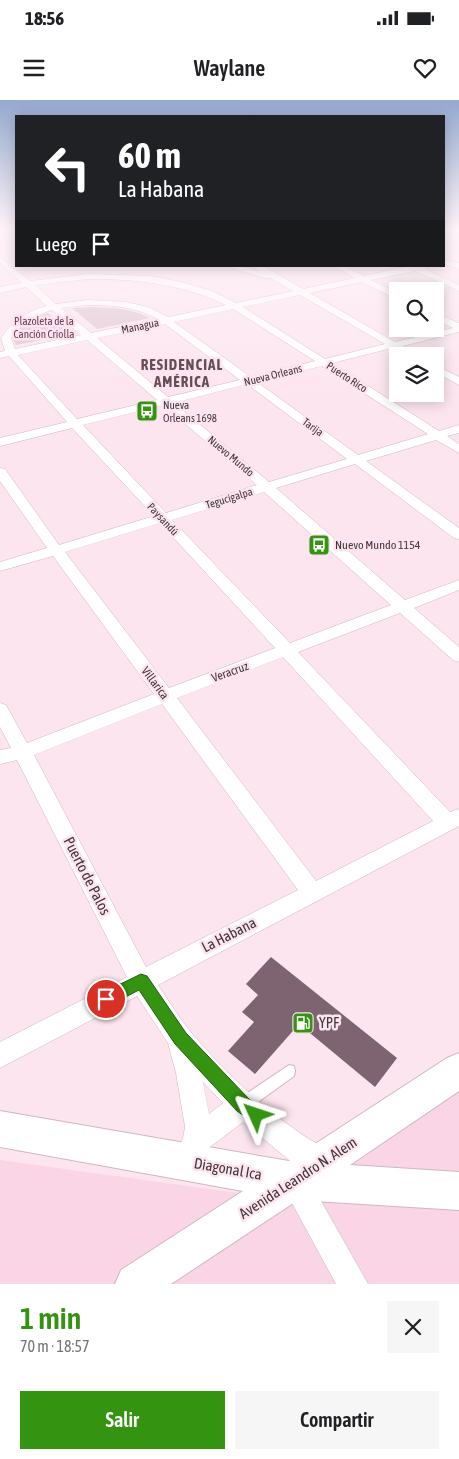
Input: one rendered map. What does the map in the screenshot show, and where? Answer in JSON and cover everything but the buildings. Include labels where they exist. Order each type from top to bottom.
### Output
[{"type":"main road","name":"Avenida Leandro N. Alem","points":[[135,1284],[308,1172],[459,1070]]},
{"type":"main road","name":"Diagonal Ica","points":[[0,1129],[191,1151],[308,1172],[459,1191]]},
{"type":"street","points":[[0,290],[28,284]]},
{"type":"street","name":"Nuevo Mundo","points":[[29,284],[267,487],[459,656]]},
{"type":"street","points":[[176,284],[204,291],[235,306]]},
{"type":"street","points":[[285,284],[397,347]]},
{"type":"street","name":"Managua","points":[[5,354],[340,284]]},
{"type":"street","points":[[371,284],[389,293]]},
{"type":"street","points":[[5,354],[6,338],[14,325],[28,317],[54,307],[80,303],[113,304],[141,308],[166,320]]},
{"type":"street","name":"Puerto Rico","points":[[235,306],[459,449]]},
{"type":"street","name":"Tarija","points":[[166,320],[459,536]]},
{"type":"street","points":[[444,320],[459,328]]},
{"type":"street","name":"Nueva Orleans","points":[[0,442],[459,328]]},
{"type":"street","name":"Paysandú","points":[[5,354],[75,424],[286,650],[453,820]]},
{"type":"street","points":[[444,373],[459,382]]},
{"type":"street","name":"Tegucigalpa","points":[[0,568],[459,429]]},
{"type":"street","name":"Villarica","points":[[0,472],[56,550],[312,892]]},
{"type":"street","name":"Veracruz","points":[[0,757],[23,752],[165,696],[459,585]]},
{"type":"street","name":"Puerto de Palos","points":[[0,709],[141,981],[180,1038],[243,1105],[299,1150],[308,1172]]},
{"type":"street","name":"La Habana","points":[[0,1055],[453,820]]},
{"type":"street","name":"Puerto de Palos","points":[[180,1038],[189,1073],[198,1127],[191,1151]]},
{"type":"street","points":[[191,1151],[243,1105]]},
{"type":"street","points":[[308,1172],[353,1284]]},
{"type":"lane","points":[[243,1105],[289,1071]]},
{"type":"shaded area","points":[[459,1078],[459,1284],[0,1284],[0,1160],[267,1197]]},
{"type":"green space","points":[[96,307],[131,311],[150,318],[97,329],[72,308]]},
{"type":"green space","name":"Plazoleta de la Canción Criolla","points":[[48,313],[73,334],[16,345],[12,337],[22,324]]},
{"type":"place","name":"Nueva Orleans 1698","points":[[147,411]]},
{"type":"place","name":"Nuevo Mundo 1154","points":[[319,545]]},
{"type":"place","name":"YPF","points":[[303,1023]]},
{"type":"district","name":"RESIDENCIAL AMÉRICA","points":[[182,374]]},
{"type":"route","points":[[106,999],[141,981],[180,1038],[243,1105],[256,1115]]}]
